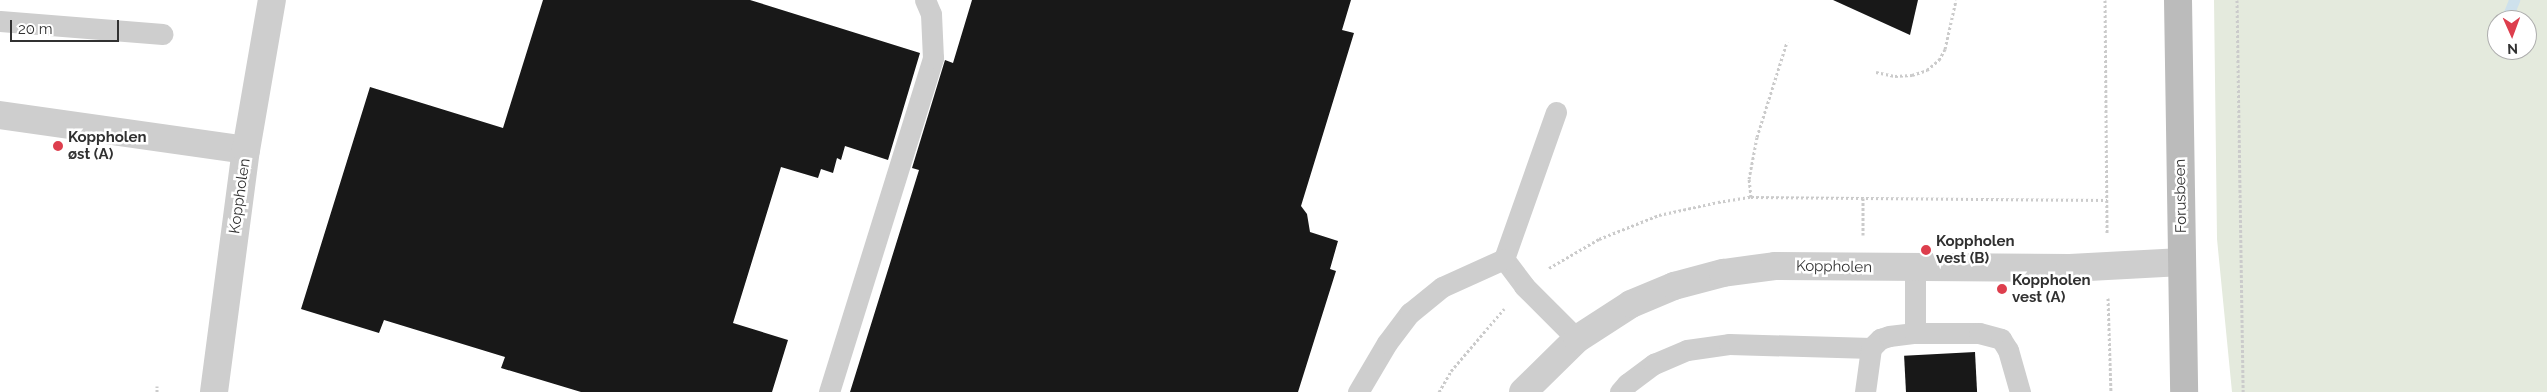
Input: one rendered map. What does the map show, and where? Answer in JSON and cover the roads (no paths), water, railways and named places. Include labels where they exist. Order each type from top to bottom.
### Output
[{"type":"main road","name":"Forusbeen","points":[[2178,0],[2184,392]]},
{"type":"street","name":"Koppholen","points":[[214,392],[246,150],[272,0]]},
{"type":"street","points":[[0,116],[246,150]]},
{"type":"street","name":"Koppholen","points":[[1523,392],[1577,338],[1631,304],[1674,286],[1723,273],[1775,266],[1915,268],[2106,267],[2182,262]]},
{"type":"lane","points":[[829,392],[933,58],[931,14],[925,0]]},
{"type":"lane","points":[[0,21],[162,34]]},
{"type":"lane","points":[[1358,392],[1387,343],[1410,313],[1442,287],[1504,259],[1556,112]]},
{"type":"lane","points":[[1504,259],[1524,286],[1577,338]]},
{"type":"lane","points":[[1915,268],[1915,333]]},
{"type":"lane","points":[[1865,392],[1872,348],[1880,339],[1915,333],[1979,333],[2001,340],[2008,350],[2020,392]]},
{"type":"lane","points":[[1620,392],[1627,384],[1654,364],[1687,350],[1729,344],[1872,348]]},
{"type":"waterway","points":[[2510,10],[2514,0]]},
{"type":"place","name":"Koppholen øst (A)","points":[[58,146]]},
{"type":"place","name":"Koppholen vest (B)","points":[[1926,250]]},
{"type":"place","name":"Koppholen vest (A)","points":[[2002,289]]}]
